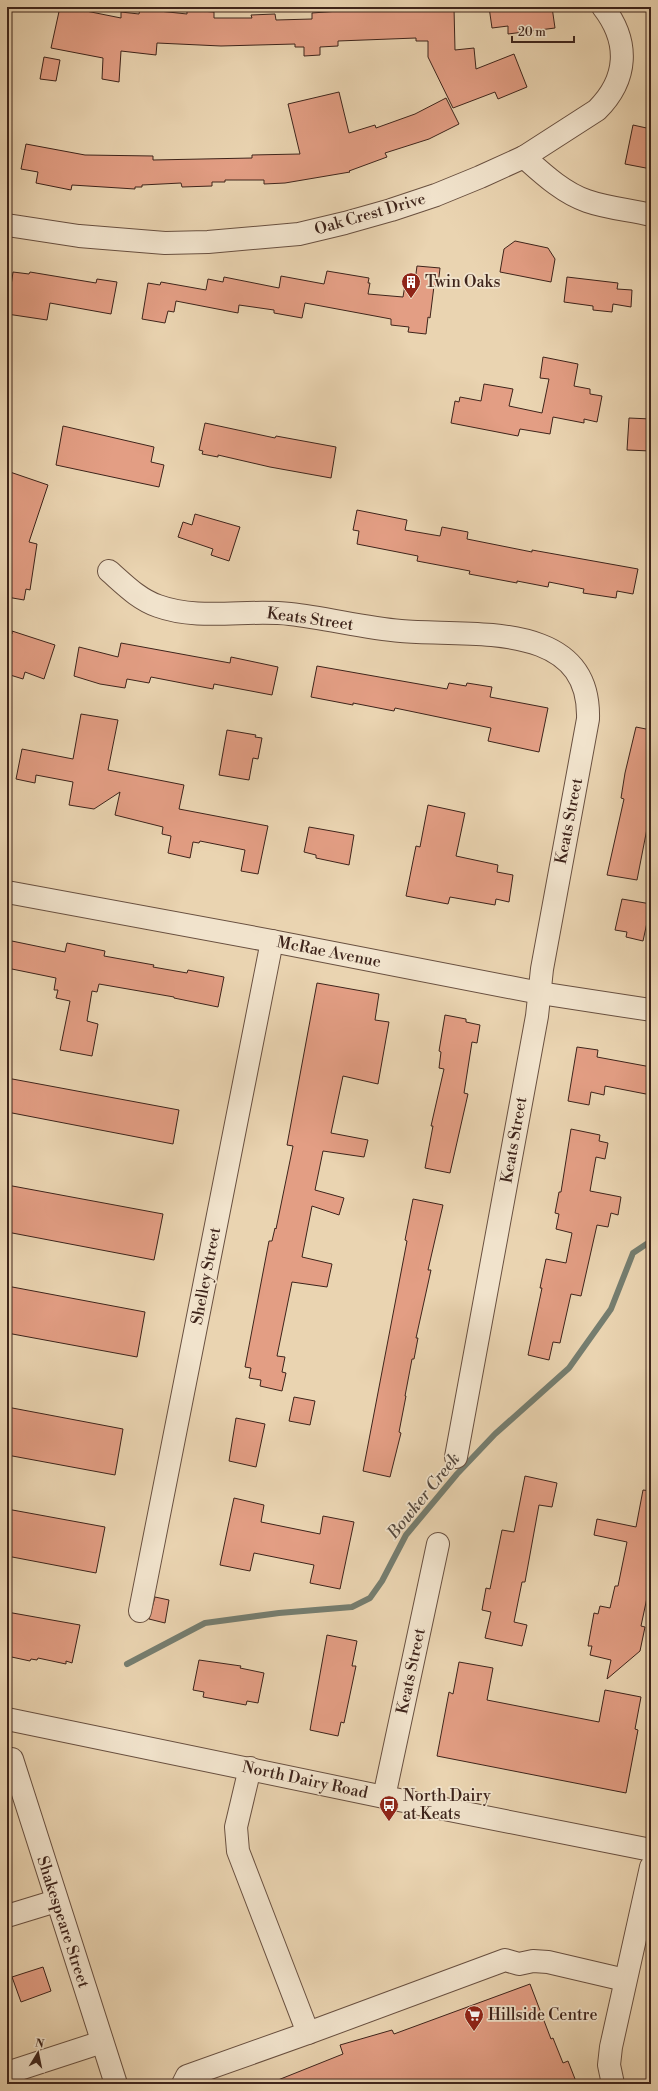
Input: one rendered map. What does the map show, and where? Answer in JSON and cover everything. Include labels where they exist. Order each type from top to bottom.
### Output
[{"type":"street","name":"Oak Crest Drive","points":[[7,225],[79,236],[165,243],[208,242],[299,234],[345,223],[436,195],[524,157],[597,110],[613,91],[620,73],[622,55],[617,30],[603,7]]},
{"type":"street","points":[[524,157],[544,175],[572,194],[587,201],[651,215]]},
{"type":"street","name":"Keats Street","points":[[109,571],[138,596],[158,606],[179,611],[201,613],[264,612],[290,614],[401,632],[503,636],[550,648],[570,664],[583,685],[587,696],[588,719],[542,969],[536,1024],[456,1457]]},
{"type":"street","name":"McRae Avenue","points":[[7,892],[540,993],[651,1010]]},
{"type":"street","name":"Shelley Street","points":[[140,1611],[272,941]]},
{"type":"street","name":"Keats Street","points":[[384,1797],[438,1544]]},
{"type":"street","name":"North Dairy Road","points":[[7,1719],[250,1768],[384,1797],[651,1850]]},
{"type":"street","name":"Shakespeare Street","points":[[10,1759],[116,2084]]},
{"type":"street","points":[[250,1768],[237,1821],[238,1851],[308,2033]]},
{"type":"street","points":[[613,2084],[610,2065],[611,2046],[651,1867]]},
{"type":"street","points":[[7,1916],[56,1901]]},
{"type":"street","points":[[183,2084],[187,2076],[505,1960],[519,1964],[533,1961],[548,1962],[625,1980]]},
{"type":"street","points":[[7,2073],[102,2042]]},
{"type":"building","points":[[60,7],[87,7],[86,11],[121,18],[121,12],[139,14],[140,9],[187,14],[187,10],[214,12],[214,18],[252,18],[251,15],[275,14],[276,20],[312,19],[312,13],[366,9],[401,7],[454,8],[455,50],[474,48],[476,69],[514,54],[527,87],[498,99],[495,92],[453,108],[428,57],[428,41],[416,41],[416,38],[338,41],[338,46],[320,47],[320,55],[304,56],[304,47],[295,47],[295,44],[221,46],[157,43],[156,55],[121,51],[119,82],[102,79],[103,58],[51,48]]},
{"type":"building","points":[[489,7],[552,7],[555,28],[508,34],[508,26],[492,28]]},
{"type":"building","points":[[44,57],[60,60],[56,81],[40,79]]},
{"type":"building","points":[[339,92],[349,133],[375,125],[376,128],[415,114],[446,98],[459,124],[429,139],[385,153],[387,157],[349,171],[350,172],[285,183],[264,184],[264,180],[225,180],[225,182],[212,182],[212,186],[182,187],[181,183],[142,185],[142,187],[135,187],[135,189],[72,185],[71,190],[36,183],[38,172],[21,169],[26,144],[85,155],[153,156],[153,160],[252,158],[252,155],[300,154],[288,104]]},
{"type":"building","points":[[633,125],[651,129],[651,169],[625,164]]},
{"type":"building","points":[[515,241],[548,248],[555,259],[551,282],[500,272],[504,249]]},
{"type":"building","points":[[417,266],[440,268],[438,286],[434,286],[430,318],[428,317],[426,334],[408,332],[409,327],[391,325],[391,319],[305,303],[302,318],[274,313],[274,310],[239,305],[238,313],[176,301],[174,312],[168,311],[165,323],[142,319],[148,283],[160,285],[161,282],[206,290],[208,279],[223,282],[224,277],[279,288],[281,276],[324,284],[327,271],[369,278],[368,283],[370,283],[368,294],[403,297],[405,285],[410,286],[411,281],[415,281]]},
{"type":"building","points":[[13,272],[29,274],[30,272],[96,283],[97,279],[117,282],[111,314],[50,303],[47,320],[7,314]]},
{"type":"building","points":[[567,277],[618,283],[617,289],[632,290],[631,307],[613,304],[612,312],[593,310],[593,306],[564,302]]},
{"type":"building","points":[[543,357],[578,364],[574,386],[590,389],[590,394],[602,396],[597,422],[584,419],[584,423],[553,417],[550,434],[520,429],[518,436],[451,423],[455,401],[459,402],[460,397],[481,401],[484,384],[513,389],[509,406],[542,413],[549,379],[540,378]]},
{"type":"building","points":[[629,418],[651,419],[651,451],[627,450]]},
{"type":"building","points":[[205,423],[275,438],[276,436],[336,447],[331,478],[270,467],[218,455],[218,457],[202,454],[203,451],[199,450]]},
{"type":"building","points":[[63,426],[154,447],[151,462],[164,465],[159,487],[56,465]]},
{"type":"building","points":[[10,472],[48,485],[29,542],[37,544],[30,590],[26,589],[24,600],[7,597],[7,481]]},
{"type":"building","points":[[357,510],[407,520],[405,530],[440,536],[442,527],[468,532],[467,539],[532,552],[532,550],[638,569],[633,594],[617,591],[616,598],[583,593],[584,589],[549,582],[548,587],[517,581],[517,583],[469,574],[470,571],[417,561],[418,556],[357,544],[359,531],[353,530]]},
{"type":"building","points":[[195,514],[240,527],[229,561],[211,555],[213,549],[178,537],[183,522],[192,525]]},
{"type":"building","points":[[12,631],[55,645],[44,679],[25,672],[23,679],[7,674],[7,632],[12,634]]},
{"type":"building","points":[[121,643],[230,663],[231,657],[278,667],[272,695],[214,684],[213,689],[151,677],[149,683],[127,679],[125,688],[100,684],[74,676],[79,647],[118,657]]},
{"type":"building","points":[[317,666],[447,689],[449,683],[466,686],[467,683],[492,687],[490,697],[548,708],[539,752],[488,741],[491,728],[395,708],[394,711],[311,697]]},
{"type":"building","points":[[81,714],[118,720],[108,770],[184,785],[179,809],[268,826],[258,874],[241,871],[245,850],[200,841],[199,843],[193,842],[190,858],[168,853],[171,836],[162,834],[163,827],[115,815],[120,792],[94,809],[69,805],[73,782],[36,775],[35,783],[16,779],[22,749],[73,759]]},
{"type":"building","points":[[636,727],[651,730],[651,808],[637,880],[607,875],[624,799],[621,798],[625,773]]},
{"type":"building","points":[[227,730],[256,735],[255,737],[262,738],[258,759],[253,758],[249,780],[219,775]]},
{"type":"building","points":[[428,805],[465,813],[456,856],[498,865],[497,872],[513,875],[509,902],[496,899],[495,905],[450,897],[448,904],[406,896],[416,846],[420,847]]},
{"type":"building","points":[[309,827],[354,835],[349,865],[316,858],[316,855],[304,852]]},
{"type":"building","points":[[622,899],[651,904],[643,941],[626,937],[627,932],[615,930]]},
{"type":"building","points":[[7,940],[65,952],[67,943],[105,951],[104,956],[154,965],[153,967],[187,973],[188,970],[224,977],[218,1007],[174,997],[99,984],[97,992],[92,991],[87,1021],[98,1024],[92,1056],[60,1050],[70,1001],[56,998],[58,990],[54,990],[56,978],[7,968]]},
{"type":"building","points":[[317,983],[379,994],[375,1020],[389,1022],[378,1084],[343,1076],[331,1133],[368,1140],[364,1157],[323,1151],[315,1190],[344,1198],[339,1215],[312,1206],[302,1257],[332,1264],[327,1287],[292,1282],[277,1356],[285,1357],[282,1372],[286,1373],[282,1391],[260,1386],[261,1380],[249,1378],[251,1368],[245,1367],[269,1241],[272,1241],[275,1228],[276,1229],[293,1146],[287,1145]]},
{"type":"building","points":[[445,1015],[466,1019],[466,1022],[480,1025],[477,1043],[472,1042],[464,1093],[468,1094],[450,1173],[425,1168],[433,1126],[431,1126],[444,1069],[439,1068],[441,1052],[439,1051]]},
{"type":"building","points":[[577,1047],[598,1050],[597,1057],[651,1067],[651,1095],[605,1086],[604,1095],[591,1092],[589,1105],[568,1101]]},
{"type":"building","points":[[7,1078],[179,1110],[173,1144],[7,1112]]},
{"type":"building","points":[[571,1129],[600,1135],[599,1141],[608,1143],[605,1159],[596,1157],[590,1191],[621,1197],[618,1215],[611,1213],[608,1227],[597,1225],[581,1296],[571,1294],[560,1343],[553,1342],[549,1360],[528,1355],[542,1288],[540,1288],[546,1259],[566,1263],[572,1233],[556,1229],[559,1214],[555,1213],[559,1192],[561,1192]]},
{"type":"building","points":[[7,1185],[163,1214],[154,1260],[7,1232]]},
{"type":"building","points":[[413,1199],[443,1205],[428,1270],[431,1270],[416,1338],[418,1338],[414,1359],[412,1359],[405,1396],[399,1432],[401,1433],[390,1477],[363,1471],[407,1241],[405,1240]]},
{"type":"building","points":[[7,1286],[145,1312],[137,1357],[7,1333]]},
{"type":"building","points":[[294,1397],[315,1401],[310,1425],[289,1421]]},
{"type":"building","points":[[7,1407],[123,1429],[115,1475],[7,1455]]},
{"type":"building","points":[[236,1418],[265,1424],[256,1467],[229,1461]]},
{"type":"building","points":[[525,1476],[557,1483],[552,1507],[539,1505],[525,1582],[522,1582],[514,1622],[527,1625],[522,1646],[485,1638],[491,1612],[482,1610],[486,1588],[490,1589],[502,1530],[514,1532]]},
{"type":"building","points":[[643,1490],[651,1491],[651,1594],[648,1593],[641,1626],[645,1627],[640,1651],[607,1679],[611,1660],[590,1655],[592,1646],[588,1646],[594,1613],[598,1614],[600,1606],[610,1608],[615,1586],[618,1586],[627,1542],[594,1535],[597,1519],[636,1527]]},
{"type":"building","points":[[234,1498],[264,1505],[261,1522],[320,1534],[323,1516],[354,1522],[340,1589],[310,1583],[314,1565],[254,1553],[250,1571],[220,1565]]},
{"type":"building","points":[[7,1509],[105,1527],[96,1573],[7,1556]]},
{"type":"building","points":[[155,1597],[169,1600],[165,1623],[149,1619]]},
{"type":"building","points":[[7,1612],[80,1625],[72,1663],[66,1661],[66,1664],[38,1658],[37,1660],[31,1659],[30,1661],[7,1656]]},
{"type":"building","points":[[327,1635],[357,1641],[352,1666],[356,1666],[344,1723],[341,1722],[338,1736],[310,1730]]},
{"type":"building","points":[[199,1660],[241,1666],[240,1668],[264,1673],[258,1703],[247,1701],[246,1705],[203,1697],[204,1692],[193,1690]]},
{"type":"building","points":[[459,1662],[493,1668],[487,1700],[599,1722],[605,1690],[641,1697],[635,1729],[638,1730],[626,1793],[437,1756],[449,1692],[453,1694]]},
{"type":"building","points":[[43,1967],[51,1991],[21,2002],[12,1977]]},
{"type":"building","name":"Hillside Centre","points":[[530,1984],[551,2039],[553,2038],[563,2063],[568,2061],[577,2084],[273,2084],[273,2082],[343,2054],[340,2045],[392,2030],[394,2034]]},
{"type":"waterway","name":"Bowker Creek","points":[[127,1664],[205,1623],[279,1613],[352,1607],[370,1598],[382,1581],[406,1535],[457,1474],[495,1434],[569,1368],[611,1309],[633,1253],[651,1241]]},
{"type":"place","name":"Twin Oaks","points":[[411,299]]},
{"type":"place","name":"North Dairy at Keats","points":[[389,1822]]},
{"type":"place","name":"Hillside Centre","points":[[474,2032]]}]
